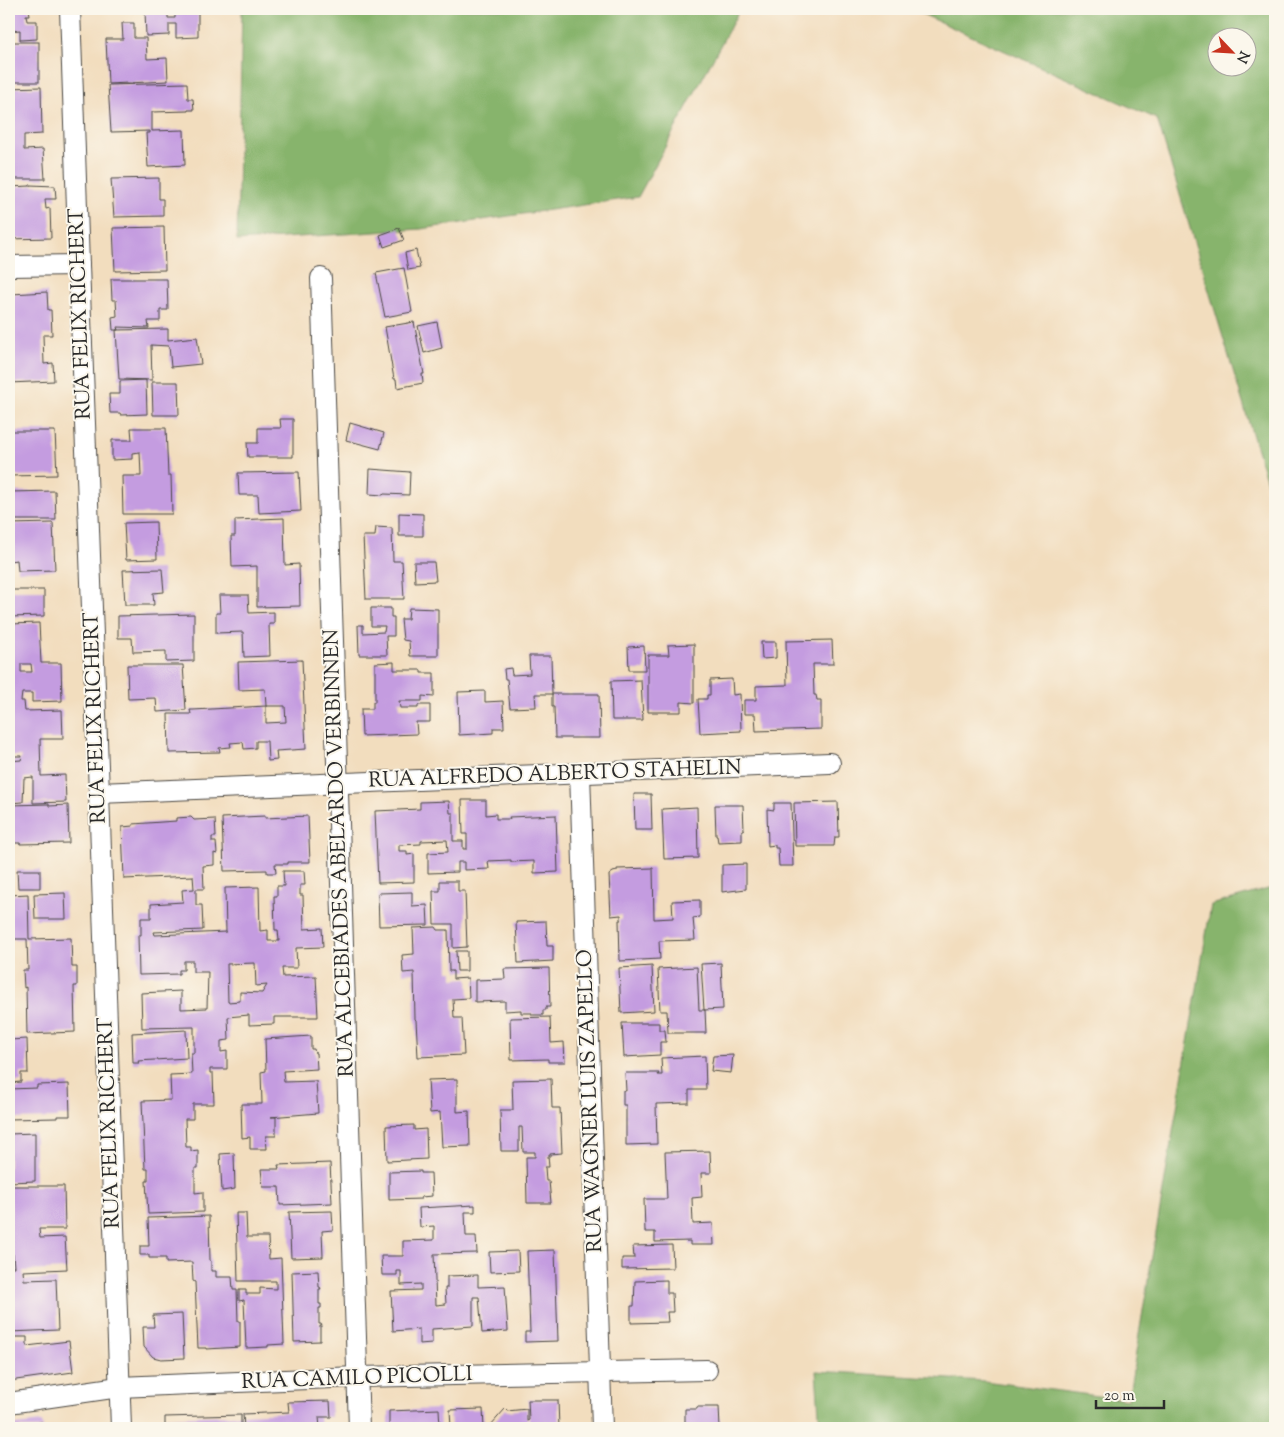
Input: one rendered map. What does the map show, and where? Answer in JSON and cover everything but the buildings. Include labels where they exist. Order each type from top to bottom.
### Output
[{"type":"street","name":"RUA FELIX RICHERT","points":[[70,9],[120,1428]]},
{"type":"street","points":[[9,266],[79,265]]},
{"type":"street","name":"RUA ALCEBIADES ABELARDO VERBINNEN","points":[[321,278],[360,1428]]},
{"type":"street","name":"RUA ALFREDO ALBERTO STAHELIN","points":[[99,793],[830,763]]},
{"type":"street","name":"RUA WAGNER LUIS ZAPELLO","points":[[580,773],[602,1428]]},
{"type":"street","name":"RUA CAMILO PICOLLI","points":[[9,1404],[119,1387],[358,1377],[706,1370]]},
{"type":"green space","points":[[242,9],[740,9],[638,197],[421,229],[237,241]]},
{"type":"green space","points":[[911,9],[1275,9],[1275,509],[1157,119]]},
{"type":"green space","points":[[1275,887],[1275,1428],[820,1428],[816,1371],[984,1381],[1128,1400],[1211,905]]}]
